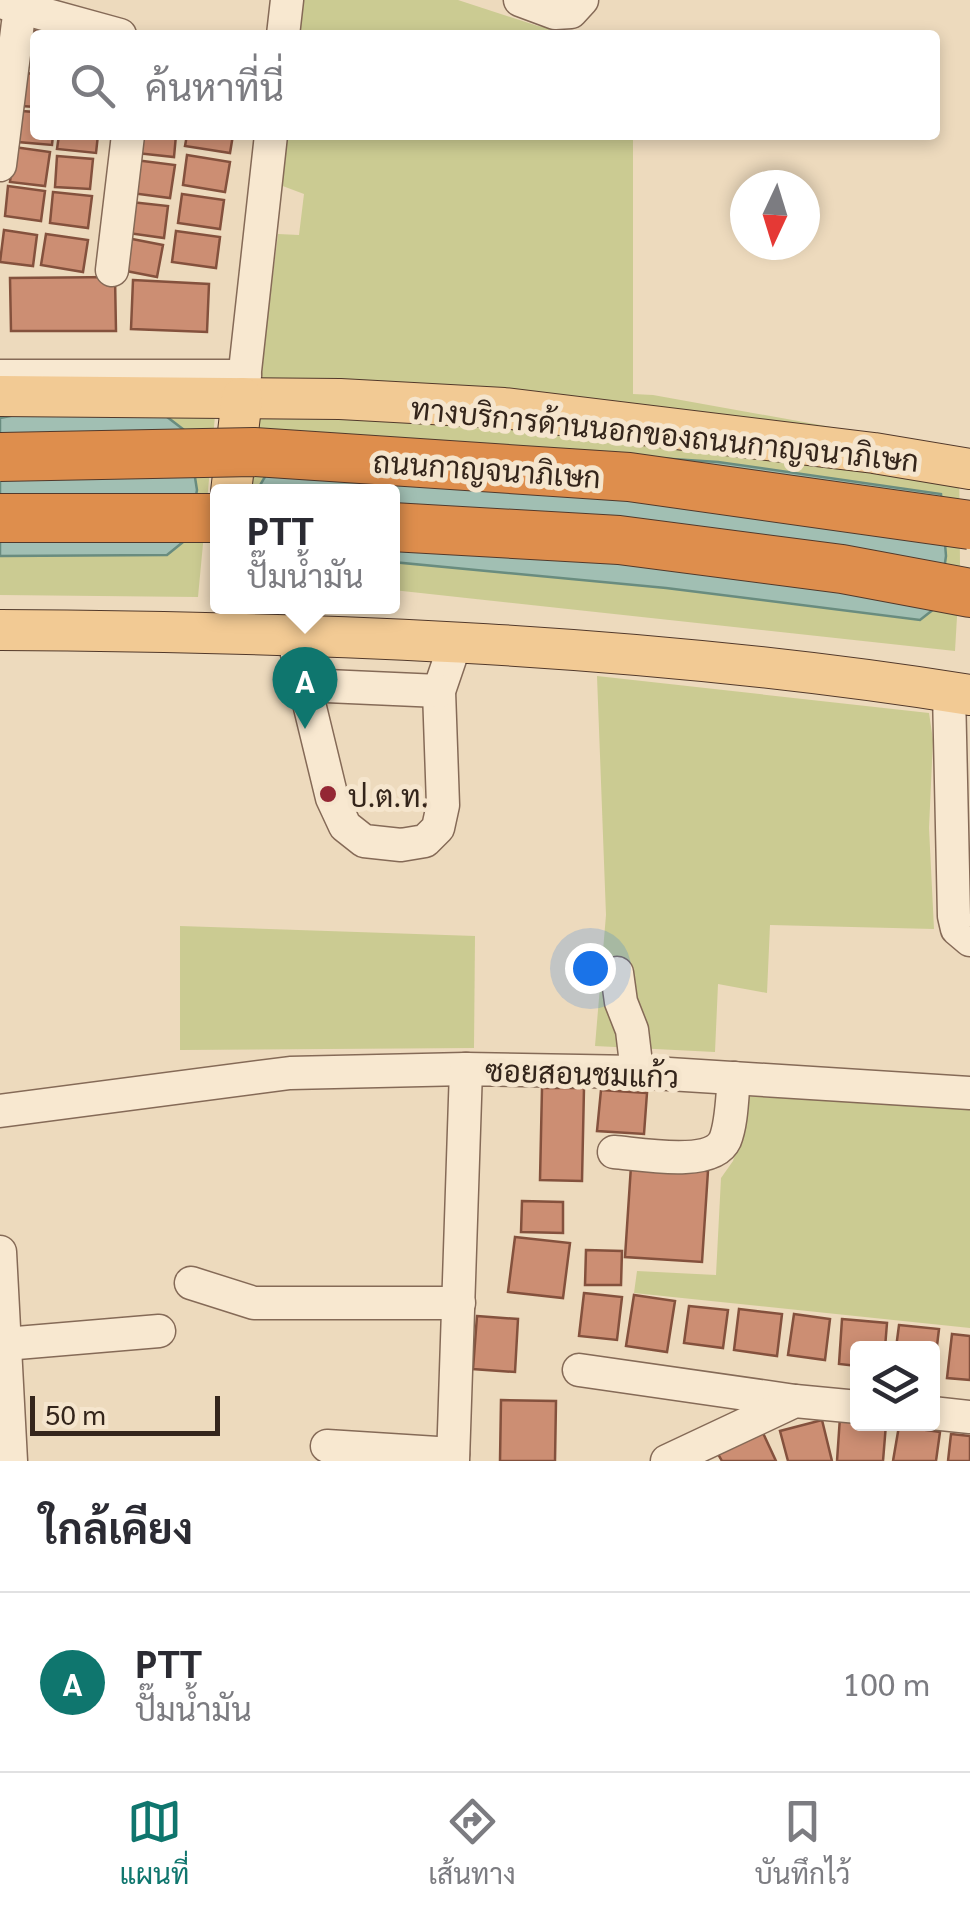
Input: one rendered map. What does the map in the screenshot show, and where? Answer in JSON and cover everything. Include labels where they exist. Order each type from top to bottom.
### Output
[{"type":"highway","name":"ถนนกาญจนาภิเษก","points":[[0,457],[254,452],[629,477],[970,525]]},
{"type":"highway","points":[[0,518],[210,518]]},
{"type":"highway","points":[[400,527],[619,540],[842,569],[970,593]]},
{"type":"main road","name":"ทางบริการด้านนอกของถนนกาญจนาภิเษก","points":[[0,396],[243,387],[340,399],[504,408],[874,453],[970,469]]},
{"type":"main road","points":[[232,484],[243,387]]},
{"type":"main road","points":[[0,630],[216,619],[292,633],[633,653],[960,694]]},
{"type":"street","points":[[284,30],[287,0]]},
{"type":"street","points":[[520,0],[555,13],[571,12],[582,0]]},
{"type":"street","points":[[0,165],[10,5],[102,30]]},
{"type":"street","points":[[112,270],[127,140]]},
{"type":"street","points":[[0,376],[243,387],[271,140]]},
{"type":"street","points":[[292,633],[332,798],[345,826],[364,840],[400,845],[425,842],[438,828],[443,805],[438,691],[456,641]]},
{"type":"street","points":[[304,686],[438,691]]},
{"type":"street","points":[[960,694],[954,916],[957,929],[970,940]]},
{"type":"street","points":[[616,973],[621,1002],[632,1030],[637,1072]]},
{"type":"street","points":[[0,1111],[290,1073],[466,1069]]},
{"type":"street","name":"ซอยสอนชมแก้ว","points":[[453,1458],[466,1069],[637,1072],[970,1092]]},
{"type":"street","points":[[614,1152],[694,1158],[713,1153],[725,1141],[734,1078]]},
{"type":"street","points":[[0,1270],[11,1461]]},
{"type":"street","points":[[191,1283],[254,1303],[459,1303]]},
{"type":"street","points":[[5,1344],[160,1330]]},
{"type":"street","points":[[579,1370],[850,1406]]},
{"type":"street","points":[[668,1461],[795,1401]]},
{"type":"street","points":[[940,1415],[970,1417]]},
{"type":"street","points":[[327,1446],[453,1458]]},
{"type":"green space","points":[[300,0],[458,0],[538,26],[566,30],[297,30]]},
{"type":"green space","points":[[285,140],[633,140],[633,394],[959,450],[960,565],[955,651],[400,591],[400,484],[247,484],[278,234],[299,235],[304,194],[280,185]]},
{"type":"green space","points":[[0,388],[215,416],[198,597],[0,595]]},
{"type":"green space","points":[[597,676],[929,713],[933,740],[929,828],[934,929],[770,925],[767,993],[718,984],[715,1052],[595,1046],[606,915]]},
{"type":"green space","points":[[180,926],[475,936],[474,1048],[180,1050]]},
{"type":"green space","points":[[742,1096],[970,1107],[970,1328],[634,1293],[637,1271],[716,1275],[721,1178],[733,1161],[739,1142]]},
{"type":"shaded area","points":[[41,410],[158,410],[188,433],[197,490],[188,538],[167,555],[0,556],[0,418]]},
{"type":"shaded area","points":[[290,434],[718,462],[941,494],[946,556],[939,605],[920,620],[666,588],[400,563],[400,484],[261,484]]},
{"type":"building","points":[[26,30],[30,30],[30,63],[23,62]]},
{"type":"building","points":[[25,73],[30,74],[30,107],[22,106]]},
{"type":"building","points":[[21,111],[30,112],[30,140],[52,140],[52,145],[18,142]]},
{"type":"building","points":[[58,140],[97,140],[96,153],[57,149]]},
{"type":"building","points":[[137,140],[176,140],[174,157],[136,153]]},
{"type":"building","points":[[186,140],[232,140],[230,153],[185,146]]},
{"type":"building","points":[[14,147],[50,152],[45,186],[10,182]]},
{"type":"building","points":[[187,155],[230,162],[225,192],[183,185]]},
{"type":"building","points":[[57,156],[93,159],[90,189],[55,187]]},
{"type":"building","points":[[135,160],[175,165],[170,198],[131,193]]},
{"type":"building","points":[[8,186],[45,191],[41,221],[5,216]]},
{"type":"building","points":[[53,192],[92,196],[88,228],[50,223]]},
{"type":"building","points":[[182,194],[224,200],[220,229],[178,223]]},
{"type":"building","points":[[131,202],[168,206],[164,238],[128,233]]},
{"type":"building","points":[[4,230],[37,235],[33,266],[0,262]]},
{"type":"building","points":[[176,231],[220,237],[216,268],[172,262]]},
{"type":"building","points":[[46,234],[88,240],[83,272],[41,265]]},
{"type":"building","points":[[127,238],[163,245],[157,277],[121,270]]},
{"type":"building","points":[[115,277],[116,331],[11,331],[10,278]]},
{"type":"building","points":[[133,280],[209,284],[207,332],[131,329]]},
{"type":"building","points":[[542,1088],[584,1088],[582,1181],[540,1180]]},
{"type":"building","points":[[601,1090],[647,1093],[644,1134],[597,1131]]},
{"type":"building","points":[[631,1166],[708,1171],[702,1262],[625,1257]]},
{"type":"building","points":[[522,1201],[563,1202],[563,1233],[521,1232]]},
{"type":"building","points":[[515,1237],[570,1243],[563,1298],[508,1292]]},
{"type":"building","points":[[586,1250],[622,1251],[621,1285],[585,1285]]},
{"type":"building","points":[[584,1293],[622,1297],[617,1340],[579,1336]]},
{"type":"building","points":[[634,1295],[675,1301],[667,1352],[626,1346]]},
{"type":"building","points":[[689,1306],[728,1310],[723,1348],[684,1343]]},
{"type":"building","points":[[739,1309],[782,1314],[777,1356],[734,1350]]},
{"type":"building","points":[[794,1314],[830,1319],[825,1360],[788,1355]]},
{"type":"building","points":[[477,1316],[518,1319],[515,1372],[473,1369]]},
{"type":"building","points":[[842,1319],[887,1323],[886,1341],[850,1341],[850,1365],[839,1364]]},
{"type":"building","points":[[899,1325],[939,1329],[938,1341],[897,1341]]},
{"type":"building","points":[[952,1334],[970,1336],[970,1380],[947,1378]]},
{"type":"building","points":[[501,1400],[556,1401],[555,1461],[500,1461]]},
{"type":"building","points":[[840,1417],[850,1418],[850,1431],[885,1431],[883,1461],[837,1461]]},
{"type":"building","points":[[822,1420],[832,1461],[788,1461],[780,1431]]},
{"type":"building","points":[[898,1431],[940,1432],[936,1461],[893,1461]]},
{"type":"building","points":[[763,1433],[776,1461],[722,1461],[718,1454]]},
{"type":"building","points":[[951,1434],[970,1436],[970,1461],[948,1461]]},
{"type":"place","name":"PTT","points":[[305,729]]},
{"type":"place","name":"ป.ต.ท.","points":[[328,794]]}]
